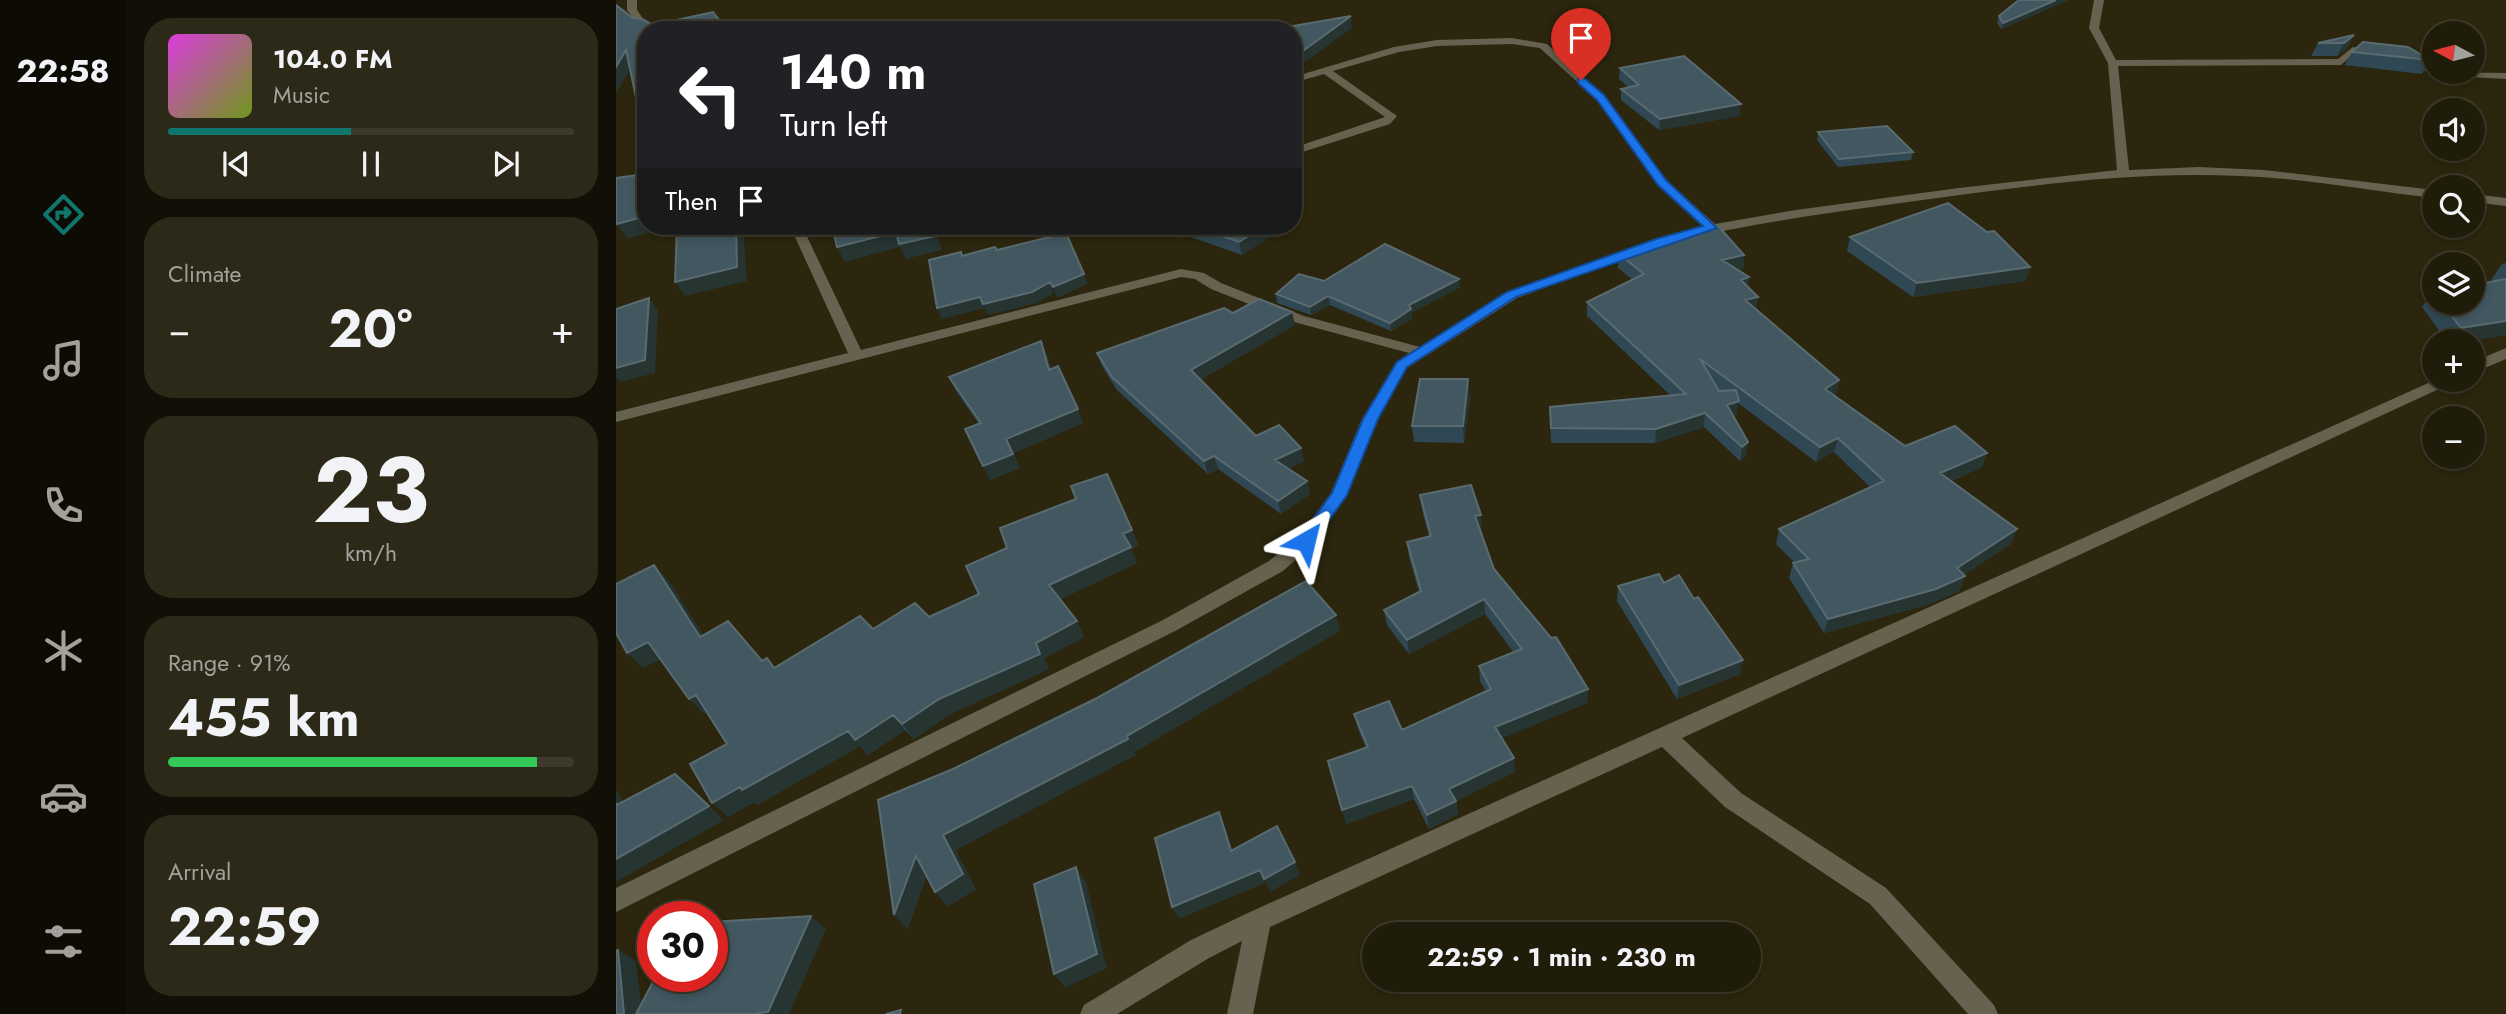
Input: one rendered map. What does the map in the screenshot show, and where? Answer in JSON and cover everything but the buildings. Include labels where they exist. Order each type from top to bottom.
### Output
[{"type":"street","points":[[632,0],[632,10],[640,21]]},
{"type":"street","points":[[2099,0],[2094,28],[2113,63],[2123,173]]},
{"type":"street","points":[[1302,78],[1398,49],[1437,43],[1512,41],[1543,46],[1600,97],[1662,183],[1711,228]]},
{"type":"street","points":[[2113,63],[2341,62],[2353,50],[2403,55],[2422,65]]},
{"type":"street","points":[[1302,149],[1386,122],[1391,116],[1326,71]]},
{"type":"street","points":[[2485,75],[2506,76]]},
{"type":"street","points":[[616,900],[1170,625],[1276,566],[1306,541],[1339,495],[1370,419],[1401,365],[1419,351],[1512,295],[1660,242],[1711,228],[2010,183],[2179,170],[2243,172],[2422,193]]},
{"type":"street","points":[[2485,199],[2506,202]]},
{"type":"street","points":[[800,235],[856,355]]},
{"type":"street","points":[[616,417],[1181,273],[1199,276],[1216,286],[1299,319],[1419,351]]},
{"type":"street","points":[[2485,363],[2506,353]]},
{"type":"street","points":[[1093,1014],[1200,949],[1259,920],[2422,391]]},
{"type":"street","points":[[1665,736],[1732,800],[1878,896],[1985,1014]]},
{"type":"street","points":[[1240,1014],[1259,920]]},
{"type":"route","points":[[1306,541],[1339,495],[1370,419],[1401,365],[1419,351],[1512,295],[1660,242],[1711,228],[1662,183],[1600,97],[1581,80]]}]
